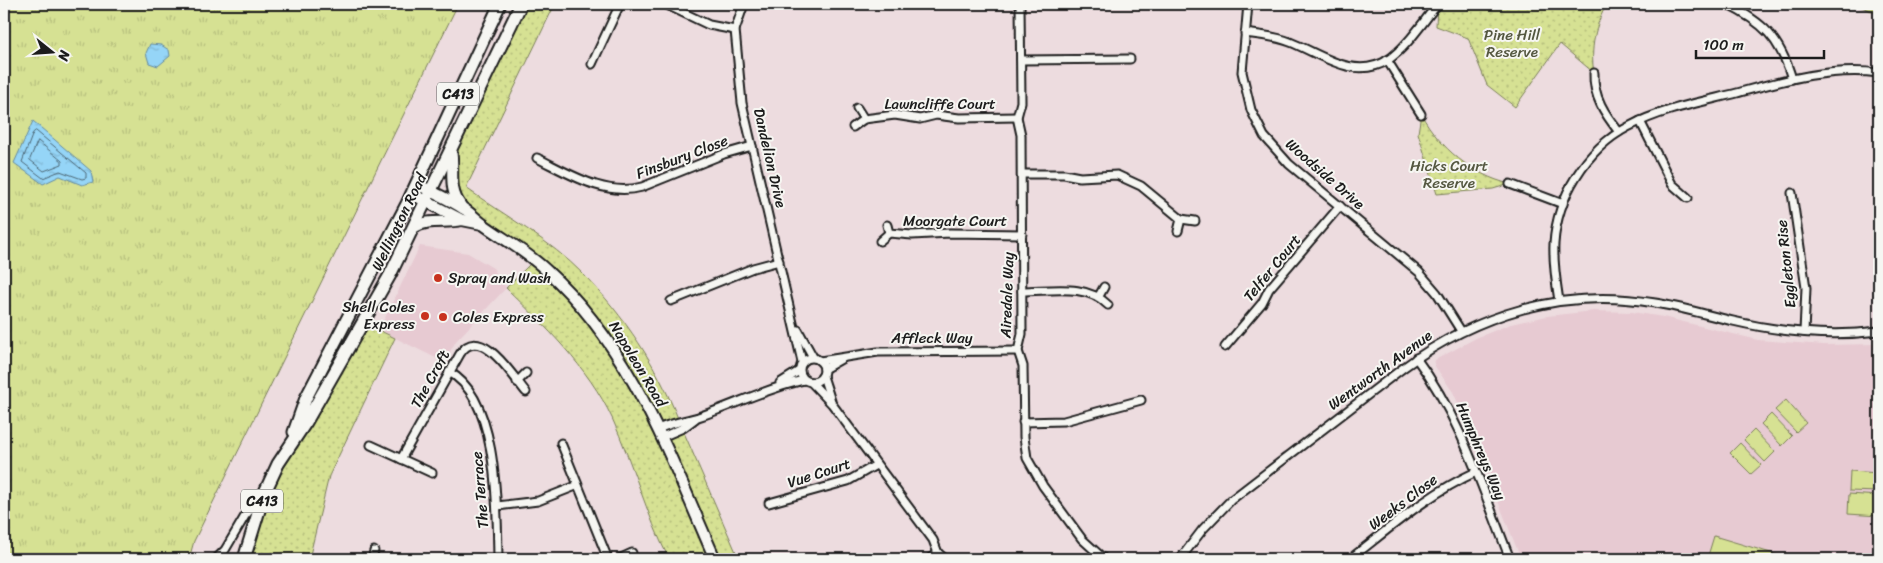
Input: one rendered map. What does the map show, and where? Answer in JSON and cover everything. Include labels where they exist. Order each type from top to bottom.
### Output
[{"type":"main road","name":"Wellington Road","points":[[290,446],[306,398],[414,189],[500,4]]},
{"type":"main road","name":"Wellington Road","points":[[244,559],[264,494],[290,446],[366,319],[429,196],[521,4]]},
{"type":"main road","points":[[451,149],[454,163],[452,188],[456,199],[464,208]]},
{"type":"main road","name":"Napoleon Road","points":[[414,189],[464,208],[545,269],[578,303],[622,363],[660,433],[715,559]]},
{"type":"main road","name":"Napoleon Road","points":[[429,196],[462,220],[483,224]]},
{"type":"main road","points":[[413,228],[429,221],[449,223],[462,220]]},
{"type":"street","points":[[592,64],[620,4]]},
{"type":"street","points":[[665,4],[709,25],[735,30]]},
{"type":"street","name":"Dandelion Drive","points":[[744,4],[735,30],[738,45],[740,87],[802,362]]},
{"type":"street","name":"Airedale Way","points":[[1020,4],[1021,102],[1017,117],[1021,135],[1022,174],[1022,334],[1018,351],[1022,366],[1025,448],[1035,475],[1082,539],[1104,559]]},
{"type":"street","name":"Woodside Drive","points":[[1248,4],[1244,33],[1244,80],[1248,101],[1259,127],[1279,154],[1424,277],[1441,297],[1461,331]]},
{"type":"street","points":[[1726,4],[1752,18],[1773,37],[1781,50],[1792,78]]},
{"type":"street","points":[[1244,33],[1282,39],[1343,66],[1369,66],[1388,60],[1437,5]]},
{"type":"street","points":[[1021,60],[1130,59]]},
{"type":"street","points":[[1388,60],[1421,114]]},
{"type":"street","points":[[1559,301],[1554,272],[1554,243],[1563,204],[1580,171],[1598,150],[1619,132],[1640,121],[1674,110],[1792,78],[1839,71],[1879,73]]},
{"type":"street","points":[[1594,73],[1597,98],[1619,132]]},
{"type":"street","name":"Lawncliffe Court","points":[[857,108],[864,119]]},
{"type":"street","name":"Lawncliffe Court","points":[[853,127],[864,119],[895,115],[920,119],[936,115],[959,118],[1017,117]]},
{"type":"street","points":[[1640,121],[1672,184],[1688,198]]},
{"type":"street","name":"Finsbury Close","points":[[537,158],[594,185],[616,190],[628,190],[642,188],[724,154],[752,146]]},
{"type":"street","points":[[1022,174],[1064,174],[1080,177],[1104,174],[1124,177],[1142,186],[1181,218],[1195,221]]},
{"type":"street","points":[[1510,184],[1563,204]]},
{"type":"street","name":"Eggleton Rise","points":[[1792,193],[1806,288],[1804,332]]},
{"type":"street","name":"Telfer Court","points":[[1225,347],[1262,303],[1269,289],[1340,206]]},
{"type":"street","points":[[1178,231],[1181,218]]},
{"type":"street","name":"Moorgate Court","points":[[887,225],[889,234]]},
{"type":"street","name":"Moorgate Court","points":[[880,241],[889,234],[1022,234]]},
{"type":"street","points":[[671,301],[752,268],[779,261]]},
{"type":"street","points":[[1099,296],[1104,287]]},
{"type":"street","points":[[1022,291],[1079,291],[1099,296],[1108,305]]},
{"type":"street","name":"Wentworth Avenue","points":[[1180,559],[1203,529],[1232,500],[1416,358],[1461,331],[1503,314],[1559,301],[1603,298],[1648,301],[1760,327],[1804,332],[1879,331]]},
{"type":"street","name":"Dandelion Drive","points":[[793,318],[817,359]]},
{"type":"street","name":"The Croft","points":[[401,459],[462,350],[468,346],[478,344],[492,352],[526,392]]},
{"type":"street","name":"Affleck Way","points":[[817,359],[878,352],[1018,351]]},
{"type":"street","name":"Affleck Way","points":[[823,372],[847,356]]},
{"type":"street","name":"Humphreys Way","points":[[1416,358],[1445,402],[1476,472],[1510,559]]},
{"type":"street","points":[[660,433],[683,428],[697,417],[775,386],[799,371],[802,362],[817,359],[823,372],[832,404]]},
{"type":"street","points":[[799,371],[832,404],[933,540],[938,553],[946,559]]},
{"type":"street","name":"The Terrace","points":[[449,372],[465,384],[481,417],[492,450],[497,506],[498,559]]},
{"type":"street","points":[[775,386],[818,381],[823,372]]},
{"type":"street","points":[[517,382],[526,373]]},
{"type":"street","points":[[1023,422],[1064,421],[1142,400]]},
{"type":"street","points":[[561,443],[576,486],[608,559]]},
{"type":"street","points":[[371,445],[432,474]]},
{"type":"street","name":"Vue Court","points":[[769,502],[848,480],[876,465]]},
{"type":"street","name":"Weeks Close","points":[[1350,559],[1429,498],[1453,482],[1476,472]]},
{"type":"street","points":[[497,506],[538,501],[576,486]]},
{"type":"street","points":[[216,559],[225,550],[245,516],[264,494]]},
{"type":"street","points":[[372,559],[374,551]]},
{"type":"street","points":[[619,559],[632,553]]},
{"type":"street","points":[[929,559],[938,553]]},
{"type":"shaded area","points":[[420,246],[468,253],[493,268],[506,288],[456,341],[444,362],[379,330]]},
{"type":"shaded area","points":[[1593,311],[1632,312],[1663,317],[1758,340],[1824,345],[1879,344],[1879,559],[1521,559],[1467,423],[1453,392],[1434,365],[1435,360],[1476,338],[1511,324],[1547,316]]},
{"type":"green space","points":[[4,4],[458,4],[194,541],[189,559],[4,559]]},
{"type":"green space","points":[[521,4],[555,4],[466,188],[557,250],[598,290],[626,324],[661,381],[679,421],[658,429],[661,437],[682,428],[739,559],[669,559],[653,524],[620,435],[602,400],[565,348],[506,288],[534,260],[456,199],[451,149]]},
{"type":"green space","name":"Pine Hill Reserve","points":[[1607,4],[1599,20],[1593,46],[1594,73],[1560,44],[1515,107],[1487,85],[1468,38],[1436,26],[1437,5]]},
{"type":"green space","points":[[1854,4],[1879,4],[1879,14]]},
{"type":"green space","name":"Hicks Court Reserve","points":[[1421,114],[1447,149],[1458,158],[1483,174],[1510,184],[1493,189],[1437,194],[1418,133]]},
{"type":"green space","points":[[364,323],[395,338],[329,476],[309,559],[244,559],[264,494]]},
{"type":"green space","points":[[1786,400],[1806,423],[1796,432],[1775,410]]},
{"type":"green space","points":[[1771,414],[1792,436],[1782,446],[1761,424]]},
{"type":"green space","points":[[1754,430],[1775,452],[1765,462],[1744,440]]},
{"type":"green space","points":[[1740,443],[1761,465],[1751,474],[1730,453]]},
{"type":"green space","points":[[1850,471],[1879,473],[1879,492],[1849,491]]},
{"type":"green space","points":[[1849,494],[1879,496],[1879,516],[1848,514]]},
{"type":"green space","points":[[1714,536],[1791,559],[1707,559]]},
{"type":"water","points":[[150,44],[161,45],[169,50],[170,56],[158,66],[149,63],[146,53]]},
{"type":"water","points":[[33,121],[91,171],[93,182],[82,185],[60,176],[43,184],[14,163]]},
{"type":"place","name":"Spray and Wash","points":[[438,278]]},
{"type":"place","name":"Shell Coles Express","points":[[425,316]]},
{"type":"place","name":"Coles Express","points":[[443,317]]}]
